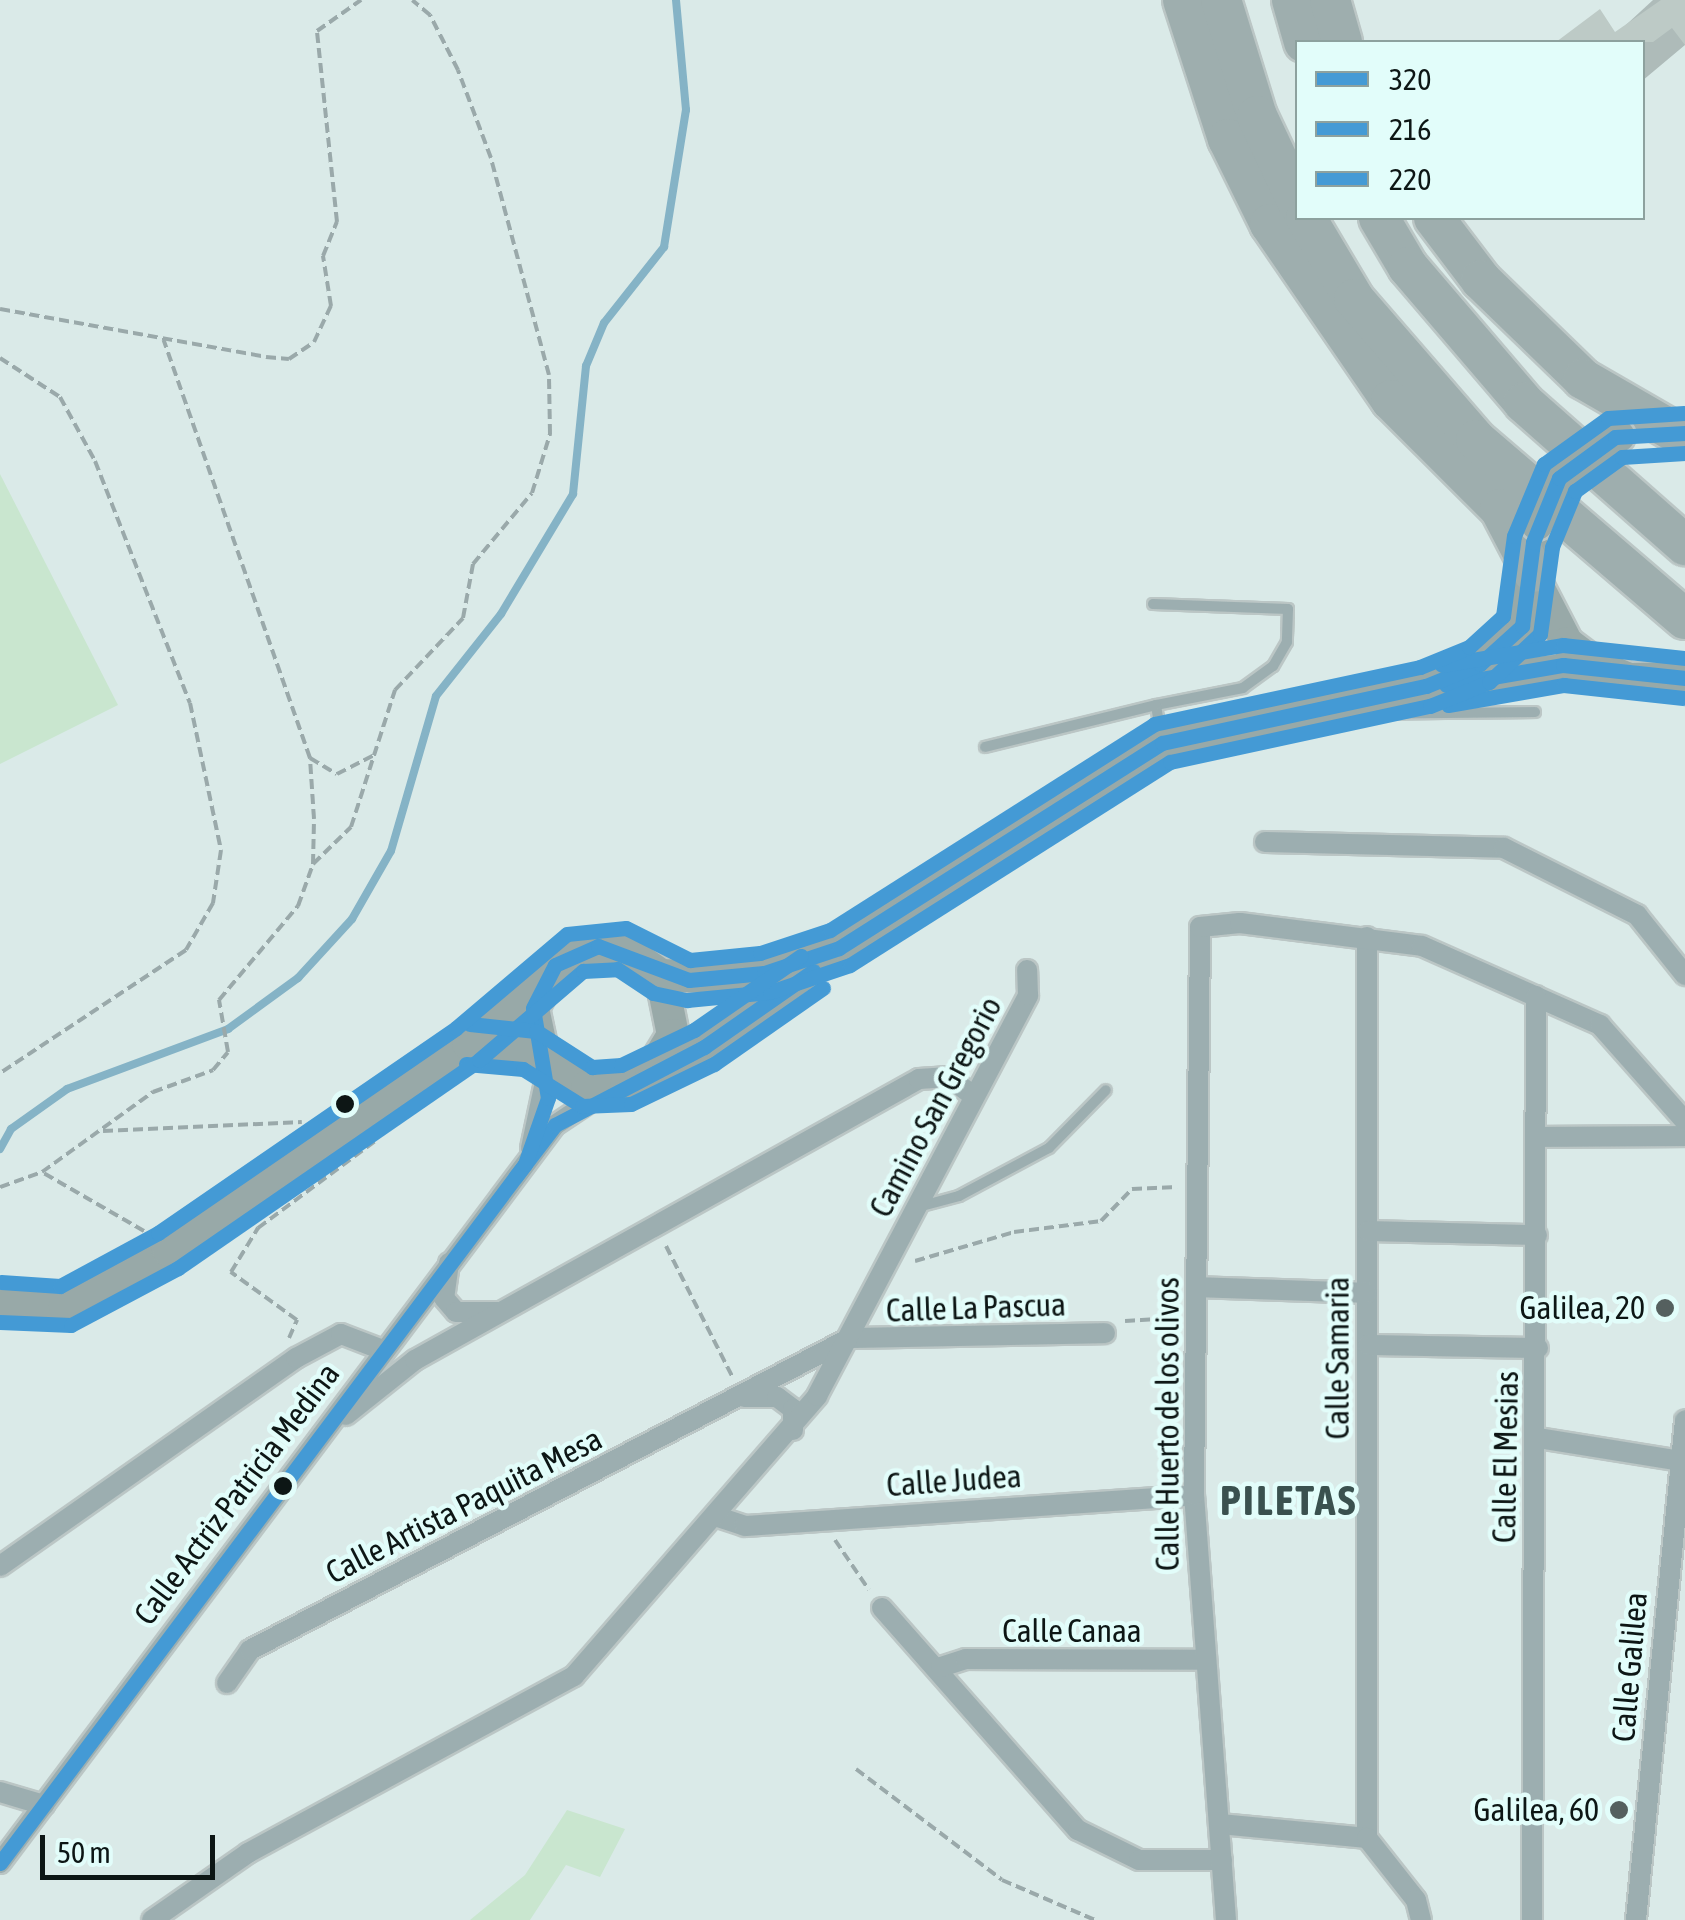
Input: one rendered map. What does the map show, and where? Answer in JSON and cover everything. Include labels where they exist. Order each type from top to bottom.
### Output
[{"type":"highway","points":[[1183,0],[1228,140],[1270,224],[1391,400],[1500,509],[1534,574]]},
{"type":"highway","points":[[1221,0],[1257,116],[1295,197]]},
{"type":"highway","points":[[1292,0],[1303,40]]},
{"type":"highway","points":[[1330,0],[1341,40]]},
{"type":"highway","points":[[1307,220],[1354,299],[1476,440],[1685,619]]},
{"type":"highway","points":[[1381,220],[1512,391],[1685,545]]},
{"type":"highway","points":[[1436,220],[1482,280],[1583,379],[1679,432]]},
{"type":"main road","points":[[1426,686],[1510,643],[1534,574],[1537,524],[1559,478],[1619,436],[1679,432]]},
{"type":"main road","points":[[1534,574],[1545,612],[1597,666],[1630,679],[1685,678]]},
{"type":"main road","points":[[555,965],[533,1008],[546,1059],[566,1078],[609,1088],[651,1071],[793,989],[839,948],[1162,743],[1426,686],[1597,666]]},
{"type":"main road","points":[[0,1302],[64,1306],[168,1250],[468,1044],[555,965],[575,952],[622,948],[661,975],[746,976],[839,948]]},
{"type":"main road","points":[[651,1071],[674,1024],[661,975]]},
{"type":"main road","points":[[468,1044],[546,1059]]},
{"type":"street","points":[[1265,842],[1504,848],[1637,915],[1685,975]]},
{"type":"street","name":"Calle Huerto de los olivos","points":[[1226,1920],[1194,1495],[1199,1318],[1200,928],[1240,922],[1367,938]]},
{"type":"street","points":[[1367,938],[1422,946],[1600,1025],[1685,1120]]},
{"type":"street","name":"Calle Samaria","points":[[1367,938],[1367,1838]]},
{"type":"street","name":"Camino San Gregorio","points":[[152,1920],[248,1852],[574,1676],[793,1430],[850,1338],[1028,996],[1027,970]]},
{"type":"street","name":"Calle El Mesias","points":[[1532,1920],[1538,1438],[1536,996]]},
{"type":"street","name":"Calle Actriz Patricia Medina","points":[[525,1164],[548,1098],[546,1059]]},
{"type":"street","points":[[304,1454],[378,1386],[498,1312],[919,1078],[949,1077],[973,1096]]},
{"type":"street","name":"Calle Actriz Patricia Medina","points":[[0,1863],[555,1125],[609,1088]]},
{"type":"street","points":[[1538,1137],[1685,1136]]},
{"type":"street","points":[[1368,1231],[1537,1235]]},
{"type":"street","points":[[449,1261],[444,1298],[456,1312],[498,1312]]},
{"type":"street","points":[[1198,1288],[1367,1294]]},
{"type":"street","name":"Calle La Pascua","points":[[850,1338],[1105,1332]]},
{"type":"street","points":[[0,1566],[296,1358],[341,1334],[383,1350]]},
{"type":"street","name":"Calle Artista Paquita Mesa","points":[[228,1683],[250,1650],[850,1338]]},
{"type":"street","points":[[1368,1345],[1538,1348]]},
{"type":"street","points":[[742,1396],[777,1397],[793,1410],[793,1430]]},
{"type":"street","name":"Calle Galilea","points":[[1636,1920],[1685,1420]]},
{"type":"street","points":[[1538,1438],[1681,1461]]},
{"type":"street","name":"Calle Judea","points":[[718,1517],[745,1526],[1194,1495]]},
{"type":"street","points":[[882,1608],[941,1668],[1078,1830],[1139,1860],[1222,1860]]},
{"type":"street","name":"Calle Canaa","points":[[941,1668],[966,1659],[1204,1660]]},
{"type":"street","points":[[0,1792],[44,1805]]},
{"type":"street","points":[[1220,1824],[1367,1838],[1416,1900],[1420,1920]]},
{"type":"lane","points":[[985,747],[1243,688],[1273,666],[1286,642],[1288,609],[1153,604]]},
{"type":"lane","points":[[1156,705],[1162,743]]},
{"type":"lane","points":[[1310,709],[1382,718],[1535,712]]},
{"type":"lane","points":[[917,1207],[960,1196],[1049,1148],[1106,1090]]},
{"type":"path","points":[[0,309],[266,357],[289,359],[314,342],[331,306],[323,256],[336,222],[317,31],[361,0]]},
{"type":"path","points":[[313,864],[351,827],[378,753],[395,690],[464,618],[473,564],[532,493],[550,434],[549,376],[490,158],[458,70],[430,15],[412,0]]},
{"type":"path","points":[[0,1187],[42,1172],[153,1092],[213,1070],[228,1052],[219,1000],[298,906],[313,864],[310,758],[164,340]]},
{"type":"path","points":[[0,358],[60,397],[95,461],[190,703],[220,850],[212,903],[186,950],[0,1073]]},
{"type":"path","points":[[310,758],[337,774],[378,753]]},
{"type":"path","points":[[42,1172],[168,1250]]},
{"type":"path","name":"Camino San Gregorio","points":[[886,1269],[1014,1232],[1101,1221],[1132,1189],[1198,1186]]},
{"type":"path","points":[[655,1224],[742,1396]]},
{"type":"path","points":[[1105,1332],[1132,1318],[1199,1318]]},
{"type":"path","points":[[821,1519],[882,1608]]},
{"type":"path","points":[[856,1769],[1002,1880],[1095,1920]]},
{"type":"green space","points":[[0,474],[118,705],[0,764]]},
{"type":"green space","points":[[567,1810],[625,1829],[600,1877],[566,1865],[530,1920],[470,1920],[525,1875]]},
{"type":"building","points":[[1661,0],[1685,0],[1685,45],[1672,28],[1653,42],[1559,40],[1600,9],[1615,32]]},
{"type":"waterway","points":[[0,1149],[11,1129],[67,1089],[228,1029],[298,978],[352,919],[391,851],[436,696],[501,614],[573,494],[586,366],[604,323],[664,247],[686,110],[676,0]]},
{"type":"transit line","name":"220","points":[[1,1282],[60,1286],[158,1233],[456,1028],[567,934],[626,928],[690,960],[760,953],[830,930],[1154,724],[1420,667],[1469,647],[1503,616],[1514,536],[1544,464],[1608,418],[1684,413]]},
{"type":"transit line","name":"320","points":[[0,1863],[525,1164],[548,1098],[533,1008],[555,965],[598,946],[689,980],[764,973],[839,948],[1162,743],[1426,686],[1480,664],[1522,626],[1533,542],[1559,478],[1615,437],[1685,433]]},
{"type":"transit line","name":"216","points":[[0,1322],[71,1325],[178,1268],[479,1060],[583,971],[617,969],[653,993],[687,1000],[770,992],[850,965],[1170,762],[1430,706],[1489,682],[1540,634],[1552,547],[1575,491],[1622,457],[1685,453]]},
{"type":"transit line","name":"220","points":[[1442,665],[1563,645],[1685,658]]},
{"type":"transit line","name":"320","points":[[1446,685],[1563,665],[1685,678]]},
{"type":"transit line","name":"216","points":[[1448,705],[1564,685],[1683,698]]},
{"type":"transit line","name":"220","points":[[470,1024],[536,1031],[592,1067],[621,1065],[694,1030],[801,956]]},
{"type":"transit line","name":"320","points":[[516,1176],[555,1125],[704,1047],[813,971]]},
{"type":"transit line","name":"216","points":[[466,1064],[523,1069],[582,1106],[631,1104],[714,1064],[823,988]]},
{"type":"place","name":"Galilea, 20","points":[[1665,1308]]},
{"type":"place","name":"Galilea, 60","points":[[1619,1810]]},
{"type":"district","name":"PILETAS","points":[[1289,1500]]}]
